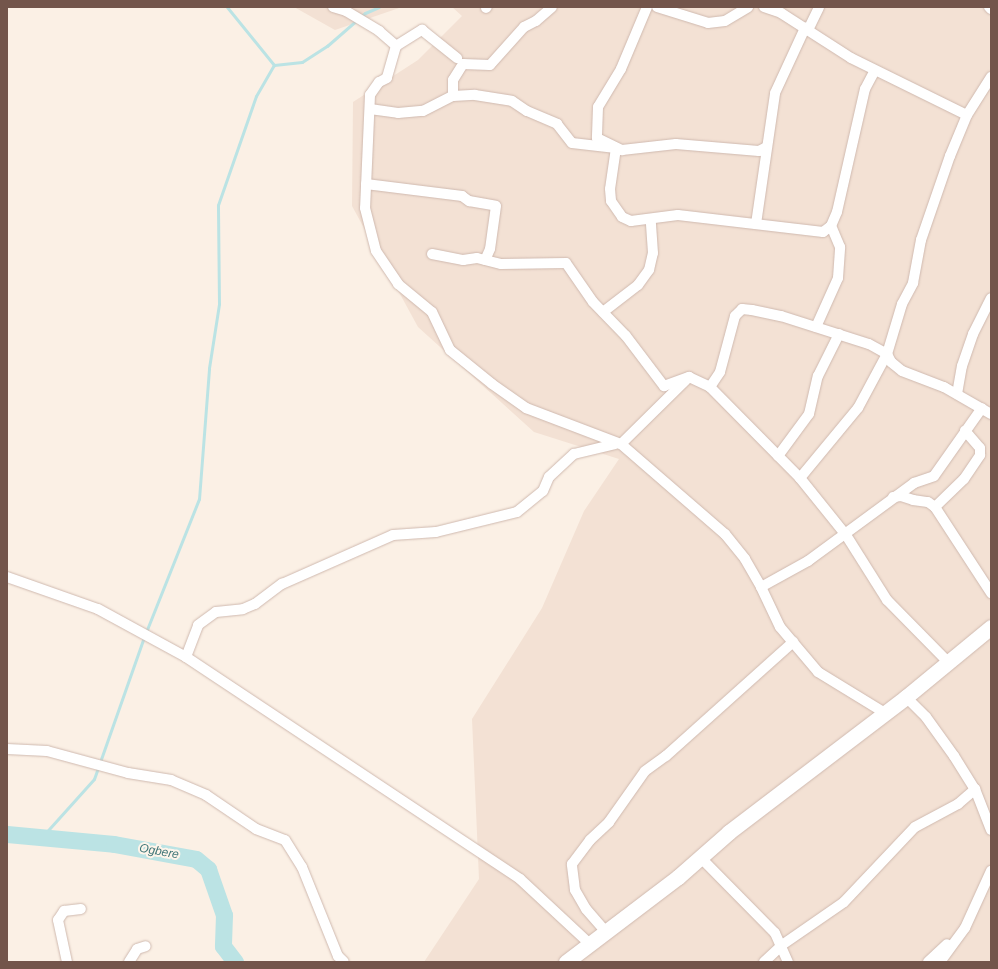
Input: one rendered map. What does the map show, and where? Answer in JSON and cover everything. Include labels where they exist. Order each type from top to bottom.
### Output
[{"type":"main road","points":[[566,962],[701,858],[729,832],[906,697],[991,627]]},
{"type":"street","points":[[333,7],[346,11],[379,31],[396,46]]},
{"type":"street","points":[[453,96],[453,80],[463,64],[490,66],[524,27],[536,21],[552,7]]},
{"type":"street","points":[[647,7],[621,69],[598,108],[597,138],[622,150],[643,149],[676,144],[759,151],[765,148]]},
{"type":"street","points":[[657,7],[708,23],[725,21],[748,7]]},
{"type":"street","points":[[764,7],[780,13],[851,58],[967,115]]},
{"type":"street","points":[[756,224],[764,172],[765,148],[768,142],[775,93],[819,7]]},
{"type":"street","points":[[457,58],[422,30],[396,46],[387,78],[372,90],[364,208],[376,251],[398,284],[432,312],[450,350],[526,408],[621,444],[725,534],[745,559],[761,587],[780,627],[818,672],[885,713]]},
{"type":"street","points":[[616,148],[610,189],[611,201],[622,217],[631,222],[678,215],[823,232],[831,226],[837,212],[865,90],[875,70]]},
{"type":"street","points":[[800,478],[858,408],[887,354],[902,304],[913,283],[922,240],[967,115],[991,77]]},
{"type":"street","points":[[370,109],[398,113],[423,111],[453,96],[475,95],[512,101],[527,112],[557,124],[572,143],[616,148]]},
{"type":"street","points":[[366,184],[462,196],[469,201],[496,206],[490,249],[485,260]]},
{"type":"street","points":[[603,312],[638,285],[649,270],[653,253],[651,220]]},
{"type":"street","points":[[816,327],[838,278],[840,247],[831,226]]},
{"type":"street","points":[[432,254],[463,260],[477,258],[501,264],[566,263],[603,312],[626,336],[664,386],[689,377],[710,387],[800,478],[846,535],[887,600],[948,662]]},
{"type":"street","points":[[957,394],[962,366],[973,334],[991,298]]},
{"type":"street","points":[[710,387],[720,372],[735,316],[742,309],[781,316],[869,344],[887,354],[891,362],[902,371],[957,394],[987,411],[965,431],[934,476],[914,483],[893,497],[846,535],[808,561],[761,587]]},
{"type":"street","points":[[778,456],[809,414],[818,376],[839,334]]},
{"type":"street","points":[[186,657],[198,625],[216,612],[243,609],[255,604],[282,584],[393,535],[436,532],[517,512],[542,491],[550,477],[574,454],[602,445],[621,444],[689,377]]},
{"type":"street","points":[[935,507],[964,478],[980,455],[980,448],[965,431]]},
{"type":"street","points":[[893,497],[901,496],[928,502],[935,507],[991,594]]},
{"type":"street","points":[[7,577],[98,609],[186,657],[520,879],[590,944]]},
{"type":"street","points":[[606,932],[586,909],[575,890],[572,864],[590,840],[609,822],[646,771],[666,756],[793,642]]},
{"type":"street","points":[[906,697],[926,717],[975,789],[991,830]]},
{"type":"street","points":[[7,749],[47,751],[128,773],[171,780],[206,795],[256,829],[285,840],[302,867],[338,956],[344,962]]},
{"type":"street","points":[[764,962],[782,945],[844,902],[915,827],[958,804],[975,789]]},
{"type":"street","points":[[701,858],[753,909],[782,945],[788,962]]},
{"type":"street","points":[[940,962],[965,928],[991,871]]},
{"type":"street","points":[[67,962],[58,920],[64,911],[81,909]]},
{"type":"street","points":[[928,962],[965,928]]},
{"type":"street","points":[[129,962],[137,950],[146,946]]},
{"type":"shaded area","points":[[294,7],[402,7],[335,30]]},
{"type":"shaded area","points":[[452,7],[991,7],[991,962],[424,962],[479,879],[472,719],[542,608],[584,511],[619,459],[534,432],[418,327],[352,206],[353,102],[418,60],[462,16]]},
{"type":"waterway","points":[[227,7],[274,65]]},
{"type":"waterway","points":[[274,65],[302,62],[327,46],[365,13],[379,7]]},
{"type":"waterway","points":[[146,632],[199,499],[209,368],[219,304],[218,205],[256,96],[274,65]]},
{"type":"waterway","points":[[41,838],[94,779],[144,637]]},
{"type":"waterway","name":"Ogbere","points":[[7,834],[114,844],[196,859],[208,869],[224,915],[223,946],[235,962]]}]
